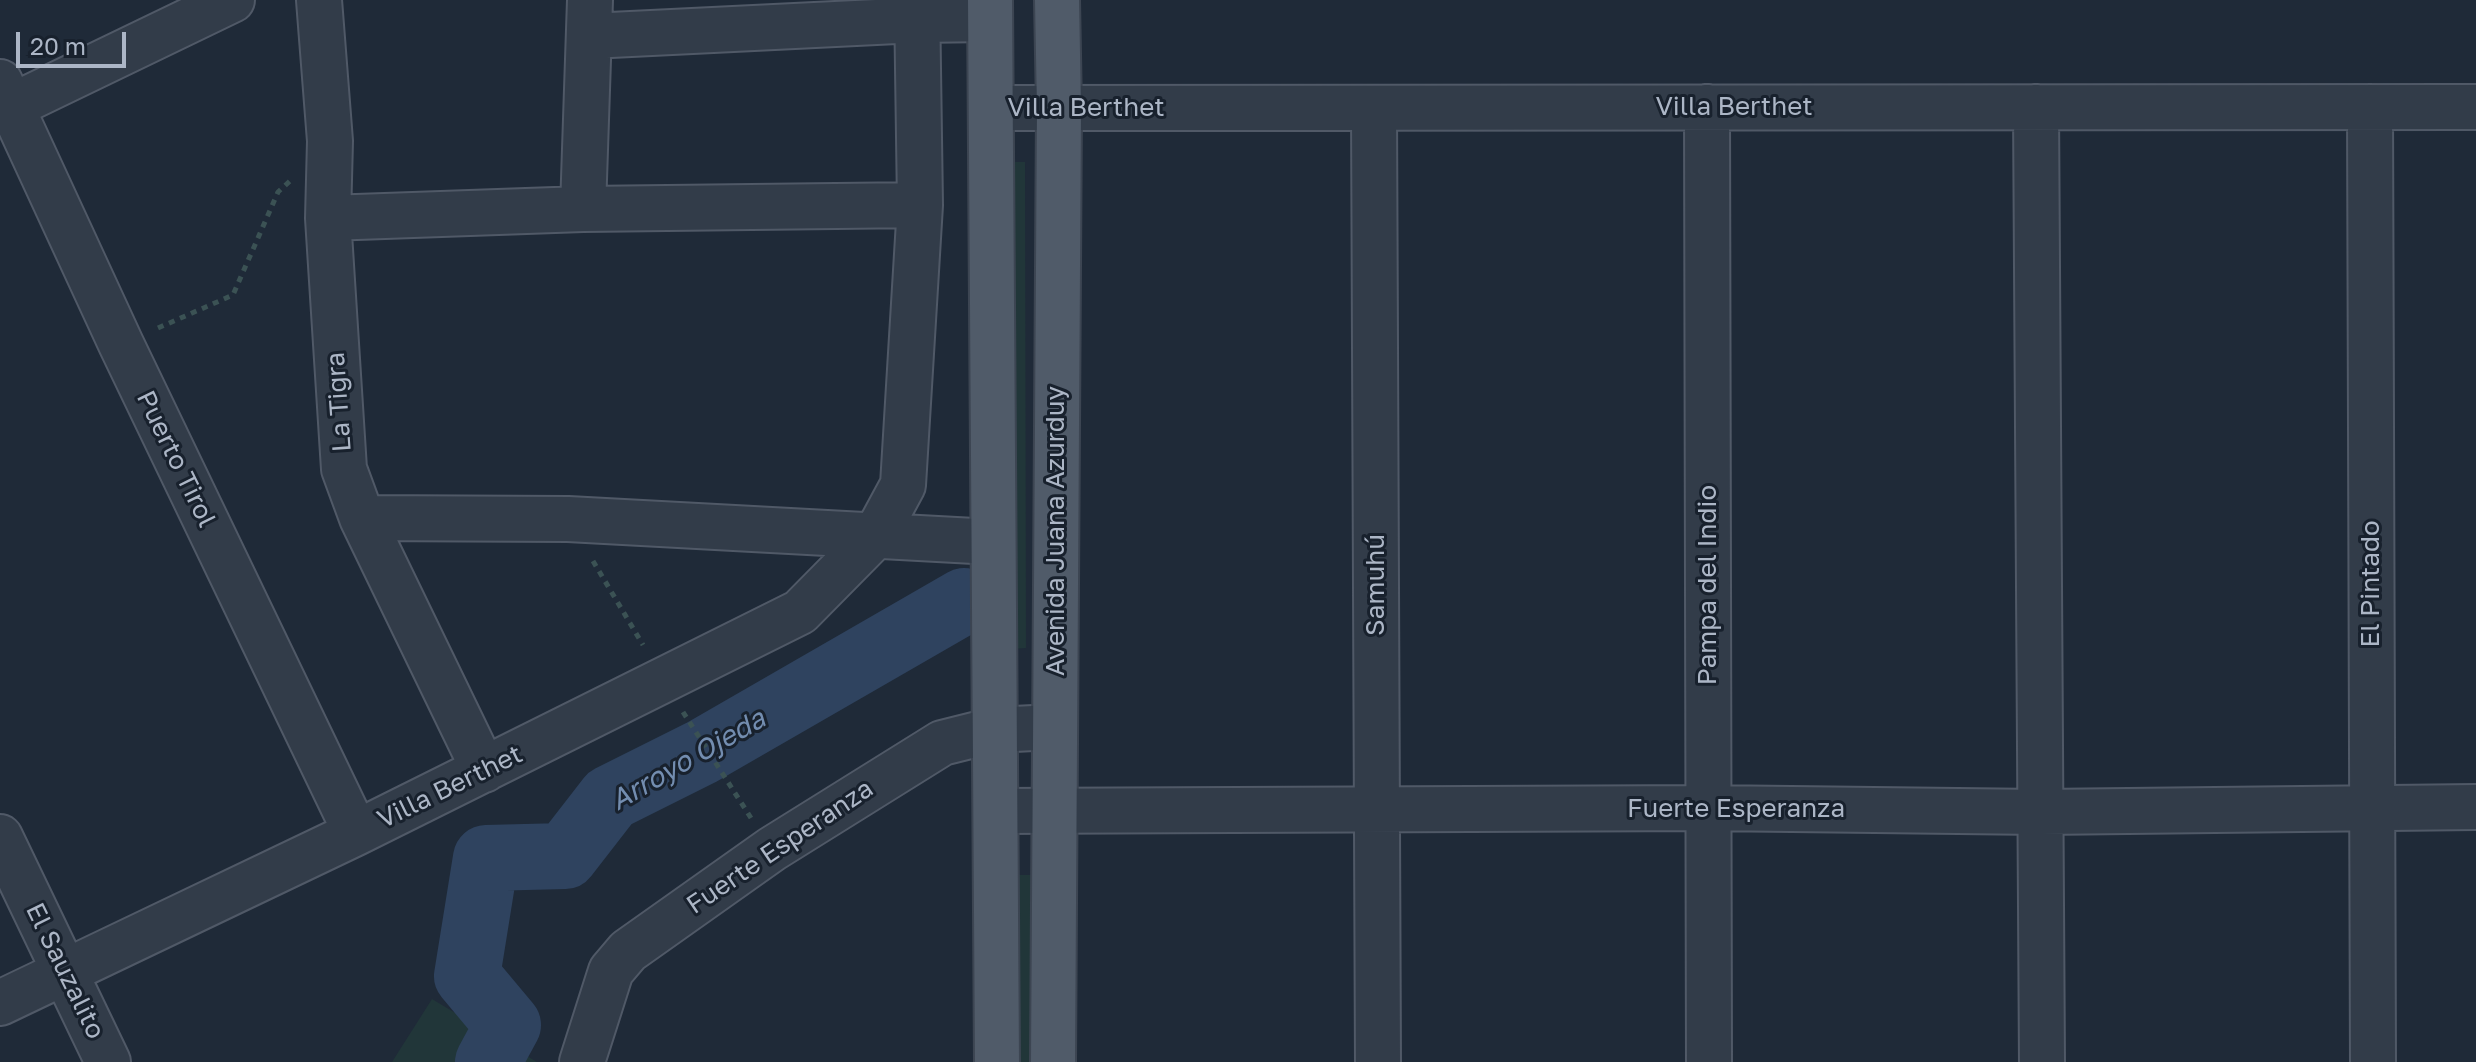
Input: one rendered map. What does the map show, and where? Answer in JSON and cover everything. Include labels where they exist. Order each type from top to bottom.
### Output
[{"type":"main road","name":"Avenida Juana Azurduy","points":[[1053,1062],[1059,108],[1057,0]]},
{"type":"main road","points":[[990,10],[997,1062]]},
{"type":"street","points":[[4,100],[232,0]]},
{"type":"street","name":"La Tigra","points":[[321,1],[330,141],[328,218],[344,469],[362,518],[484,770]]},
{"type":"street","name":"Villa Berthet","points":[[0,1003],[356,833],[800,612],[876,535],[903,485],[920,205],[917,10]]},
{"type":"street","points":[[583,209],[590,18],[990,10]]},
{"type":"street","name":"Puerto Tirol","points":[[4,100],[356,833]]},
{"type":"street","name":"Pampa del Indio","points":[[1707,107],[1709,1062]]},
{"type":"street","points":[[2036,107],[2042,1062]]},
{"type":"street","name":"El Pintado","points":[[2370,107],[2373,1062]]},
{"type":"street","name":"Villa Berthet","points":[[991,108],[2476,107]]},
{"type":"street","name":"Samuhú","points":[[1374,108],[1378,1062]]},
{"type":"street","points":[[328,218],[583,209],[920,205]]},
{"type":"street","points":[[362,518],[568,519],[993,542]]},
{"type":"street","name":"Fuerte Esperanza","points":[[582,1062],[611,971],[628,951],[772,849],[942,743],[994,730],[1054,727]]},
{"type":"street","name":"Fuerte Esperanza","points":[[996,811],[1708,808],[2041,812],[2476,807]]},
{"type":"street","name":"El Sauzalito","points":[[0,837],[108,1062]]},
{"type":"path","points":[[121,344],[233,295],[278,192],[330,141]]},
{"type":"path","points":[[568,519],[725,777]]},
{"type":"green space","points":[[1009,162],[1025,162],[1026,648],[1011,649]]},
{"type":"green space","points":[[1016,875],[1031,875],[1030,1062],[1015,1062]]},
{"type":"green space","points":[[432,999],[537,1062],[392,1062]]},
{"type":"waterway","name":"Arroyo Ojeda","points":[[488,1062],[508,1025],[467,976],[486,858],[565,856],[610,798],[702,752],[964,601]]}]
